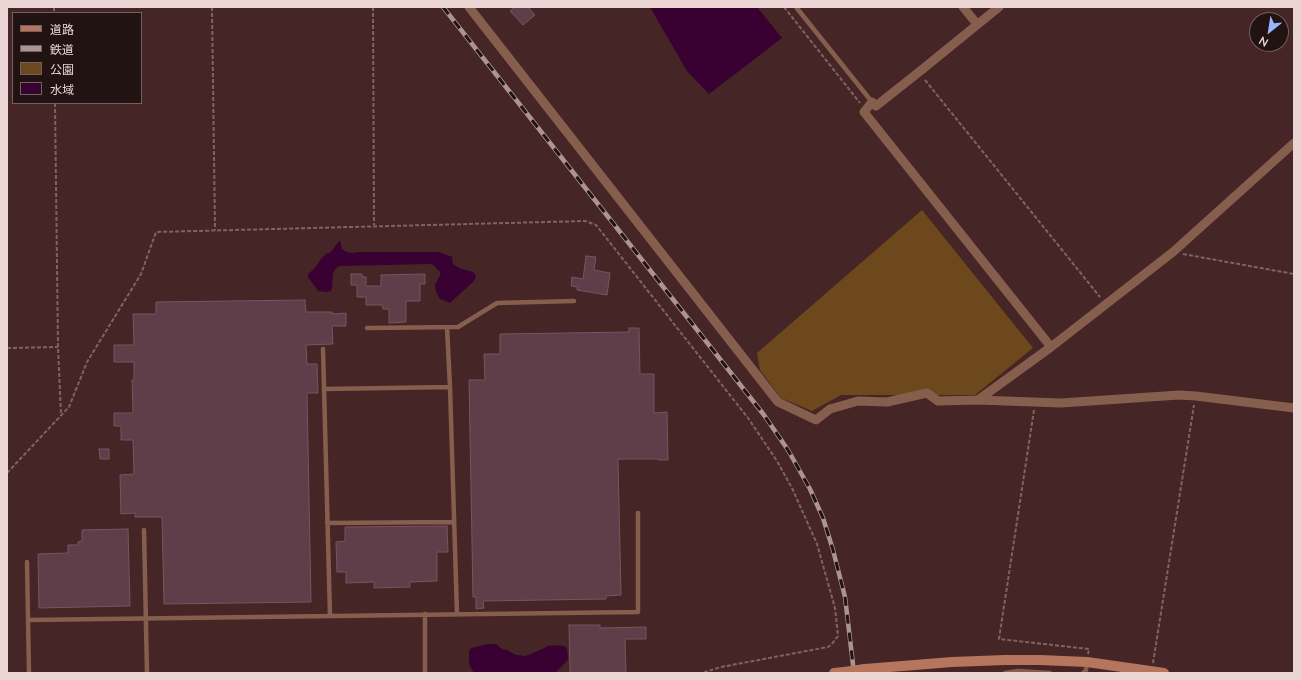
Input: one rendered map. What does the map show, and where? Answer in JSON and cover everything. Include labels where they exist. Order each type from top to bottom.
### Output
[{"type":"street","points":[[469,7],[778,402],[816,420],[830,409],[858,400],[887,402],[927,393],[938,401],[978,400],[1035,403],[1061,403],[1179,395],[1294,408]]},
{"type":"street","points":[[963,7],[977,24]]},
{"type":"street","points":[[999,7],[876,106],[869,106],[864,112],[1051,347]]},
{"type":"street","points":[[978,400],[1051,347],[1172,252],[1294,143]]},
{"type":"street","points":[[839,672],[952,662],[1005,660],[1087,662],[1164,673]]},
{"type":"lane","points":[[796,7],[869,106]]},
{"type":"lane","points":[[367,328],[458,327],[497,303],[574,301]]},
{"type":"lane","points":[[447,327],[457,614]]},
{"type":"lane","points":[[323,349],[330,616]]},
{"type":"lane","points":[[324,389],[450,387]]},
{"type":"lane","points":[[28,620],[638,612],[638,513]]},
{"type":"lane","points":[[328,522],[454,522]]},
{"type":"lane","points":[[144,530],[147,673]]},
{"type":"lane","points":[[27,562],[29,673]]},
{"type":"lane","points":[[425,614],[425,673]]},
{"type":"lane","points":[[1083,673],[1086,670],[1087,662]]},
{"type":"lane","points":[[1005,673],[1018,671],[1050,673]]},
{"type":"path","points":[[212,7],[215,230]]},
{"type":"path","points":[[373,7],[374,225]]},
{"type":"path","points":[[784,7],[869,106]]},
{"type":"path","points":[[919,72],[1106,304]]},
{"type":"path","points":[[55,104],[58,347],[61,416]]},
{"type":"path","points":[[7,474],[69,407],[87,362],[141,274],[156,232],[585,220],[600,230],[748,418],[777,461],[792,488],[817,544],[835,608],[838,636],[828,647],[721,667],[702,673]]},
{"type":"path","points":[[1172,252],[1294,274]]},
{"type":"path","points":[[7,348],[58,347]]},
{"type":"path","points":[[1152,671],[1196,396]]},
{"type":"path","points":[[1035,403],[999,640],[1089,648],[1087,662]]},
{"type":"green space","points":[[922,210],[1033,348],[975,395],[841,395],[812,411],[781,398],[760,370],[757,353]]},
{"type":"water","points":[[650,7],[757,7],[782,38],[709,94],[687,71]]},
{"type":"water","points":[[339,241],[342,249],[347,252],[354,253],[439,252],[452,257],[453,264],[459,268],[473,272],[476,276],[474,281],[450,303],[440,299],[436,292],[435,285],[440,272],[430,264],[340,266],[336,268],[333,273],[331,291],[318,291],[308,277],[308,274],[327,253],[330,253]]},
{"type":"water","points":[[488,644],[496,644],[502,649],[516,655],[525,656],[548,646],[563,646],[567,648],[568,660],[555,673],[474,673],[469,664],[469,651],[471,648]]},
{"type":"building","points":[[515,7],[528,7],[535,15],[523,25],[510,11]]},
{"type":"building","points":[[586,256],[596,257],[594,270],[610,273],[607,295],[577,290],[577,287],[571,286],[572,277],[583,279]]},
{"type":"building","points":[[351,274],[362,274],[362,277],[366,277],[366,286],[381,286],[381,275],[425,274],[425,284],[420,284],[420,301],[406,301],[406,322],[389,323],[389,309],[383,309],[382,305],[366,305],[366,297],[357,297],[357,285],[351,285]]},
{"type":"building","points":[[305,300],[306,312],[332,312],[332,314],[346,313],[346,326],[332,326],[333,344],[306,345],[307,364],[317,364],[318,393],[307,393],[311,602],[164,604],[162,517],[135,517],[135,513],[121,514],[120,475],[134,474],[133,440],[121,440],[121,426],[114,426],[114,413],[133,413],[132,380],[134,380],[134,362],[114,362],[114,345],[134,345],[133,314],[156,314],[156,302]]},
{"type":"building","points":[[629,328],[639,328],[640,374],[654,374],[654,413],[667,412],[668,460],[618,459],[621,595],[606,596],[606,599],[483,601],[484,608],[476,609],[476,597],[473,597],[469,380],[485,380],[484,354],[500,354],[500,334],[629,332]]},
{"type":"building","points":[[99,449],[109,449],[109,459],[100,459]]},
{"type":"building","points":[[447,526],[448,552],[437,552],[437,581],[410,582],[410,587],[374,588],[374,582],[346,583],[346,572],[337,572],[336,542],[345,541],[345,527]]},
{"type":"building","points":[[128,529],[130,606],[39,608],[38,554],[68,553],[68,545],[78,545],[78,542],[82,541],[82,530]]},
{"type":"building","points":[[569,625],[600,625],[600,628],[646,627],[646,639],[625,639],[626,673],[570,673]]},
{"type":"railway","points":[[443,7],[764,415],[788,450],[810,489],[823,518],[833,550],[845,597],[854,673]]}]
